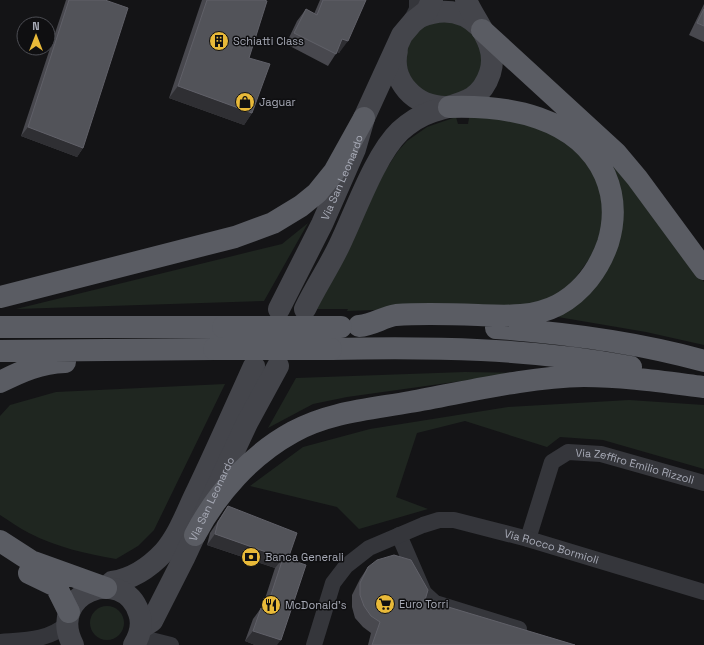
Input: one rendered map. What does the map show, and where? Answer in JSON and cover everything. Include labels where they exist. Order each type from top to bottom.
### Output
[{"type":"highway","points":[[482,30],[616,153],[637,178],[704,269]]},
{"type":"highway","points":[[350,326],[370,325],[395,315],[510,316],[541,312],[560,304],[579,290],[595,271],[604,253],[612,223],[611,194],[600,165],[580,141],[556,125],[530,115],[496,110],[449,107]]},
{"type":"highway","points":[[0,297],[235,237],[264,227],[301,206],[324,186],[334,172],[364,118]]},
{"type":"highway","points":[[0,327],[460,326],[544,332],[627,343],[704,361]]},
{"type":"highway","points":[[0,351],[445,348],[525,352],[605,362],[704,384]]},
{"type":"highway","points":[[0,382],[24,370],[46,363],[110,360],[143,351]]},
{"type":"highway","points":[[194,535],[221,495],[248,465],[282,438],[307,425],[322,420],[364,410],[555,378],[583,376],[615,377],[704,387]]},
{"type":"highway","points":[[0,540],[31,561],[112,589]]},
{"type":"highway","points":[[0,557],[56,586],[68,627]]},
{"type":"main road","points":[[305,310],[336,254],[377,164],[390,142],[419,117],[458,105],[475,96],[487,81],[491,72],[492,54],[487,37],[466,0]]},
{"type":"main road","points":[[449,107],[439,107],[420,101],[406,89],[399,76],[396,62],[415,18],[436,12],[454,12],[470,19],[482,30]]},
{"type":"main road","name":"Via San Leonardo","points":[[279,310],[322,224],[355,149],[364,118],[415,18]]},
{"type":"main road","name":"Via San Leonardo","points":[[112,589],[112,582],[131,577],[149,566],[165,551],[174,538],[254,366]]},
{"type":"main road","name":"Via San Leonardo","points":[[138,637],[152,621],[247,423],[278,366]]},
{"type":"main road","points":[[73,645],[69,636],[68,627],[74,603],[81,595],[91,590],[112,589],[134,603],[140,617],[138,637]]},
{"type":"street","name":"Via Zeffiro Emilio Rizzoli","points":[[528,539],[552,462],[568,452],[601,454],[704,484]]},
{"type":"street","name":"Via Rocco Bormioli","points":[[314,645],[333,584],[346,566],[369,548],[439,520],[454,520],[528,539],[704,592]]},
{"type":"street","points":[[399,535],[424,592],[435,603],[534,633]]},
{"type":"street","points":[[0,642],[45,638],[68,627]]},
{"type":"street","points":[[138,637],[171,645]]},
{"type":"shaded area","points":[[444,21],[458,24],[471,32],[479,45],[482,59],[479,73],[471,86],[458,94],[444,97],[430,94],[417,86],[409,73],[406,59],[409,45],[417,32],[430,24]]},
{"type":"shaded area","points":[[471,116],[501,117],[556,134],[589,164],[603,197],[603,225],[593,254],[568,288],[539,304],[347,311],[348,309],[312,309],[381,177],[398,151],[407,141],[427,127],[456,117],[458,124],[468,124]]},
{"type":"shaded area","points":[[603,155],[624,172],[704,282],[704,345],[646,332],[558,317],[604,268]]},
{"type":"shaded area","points":[[308,223],[264,301],[16,309],[282,244]]},
{"type":"shaded area","points":[[465,372],[519,373],[347,397],[313,404],[268,428],[296,378]]},
{"type":"shaded area","points":[[225,384],[154,530],[138,546],[116,559],[61,546],[39,538],[0,515],[0,416],[10,405],[56,392]]},
{"type":"shaded area","points":[[629,400],[704,405],[704,469],[603,440],[560,437],[547,447],[465,421],[417,433],[396,497],[428,509],[359,529],[337,507],[250,486],[303,447],[370,429],[508,407]]},
{"type":"shaded area","points":[[107,606],[119,611],[124,623],[119,635],[107,640],[95,635],[90,623],[95,611]]},
{"type":"building","points":[[69,0],[105,0],[128,8],[83,148],[28,127],[51,56],[56,56],[56,40]]},
{"type":"building","name":"Schiatti Class","points":[[207,0],[267,1],[249,58],[270,64],[252,113],[178,86]]},
{"type":"building","points":[[323,0],[366,0],[348,41],[342,39],[336,54],[294,33],[306,9],[317,15]]},
{"type":"building","points":[[704,9],[704,26],[697,23]]},
{"type":"building","points":[[228,506],[297,533],[288,559],[306,565],[281,640],[253,631],[261,608],[266,610],[283,558],[215,534],[218,522]]},
{"type":"building","name":"Euro Torri","points":[[394,555],[411,560],[428,590],[425,600],[575,645],[372,645],[380,622],[371,616],[364,606],[360,595],[360,583],[368,567],[377,560]]},
{"type":"place","name":"Schiatti Class","points":[[219,41]]},
{"type":"place","name":"Jaguar","points":[[245,102]]},
{"type":"place","name":"Banca Generali","points":[[251,557]]},
{"type":"place","name":"Euro Torri","points":[[385,604]]},
{"type":"place","name":"McDonald's","points":[[271,605]]}]
